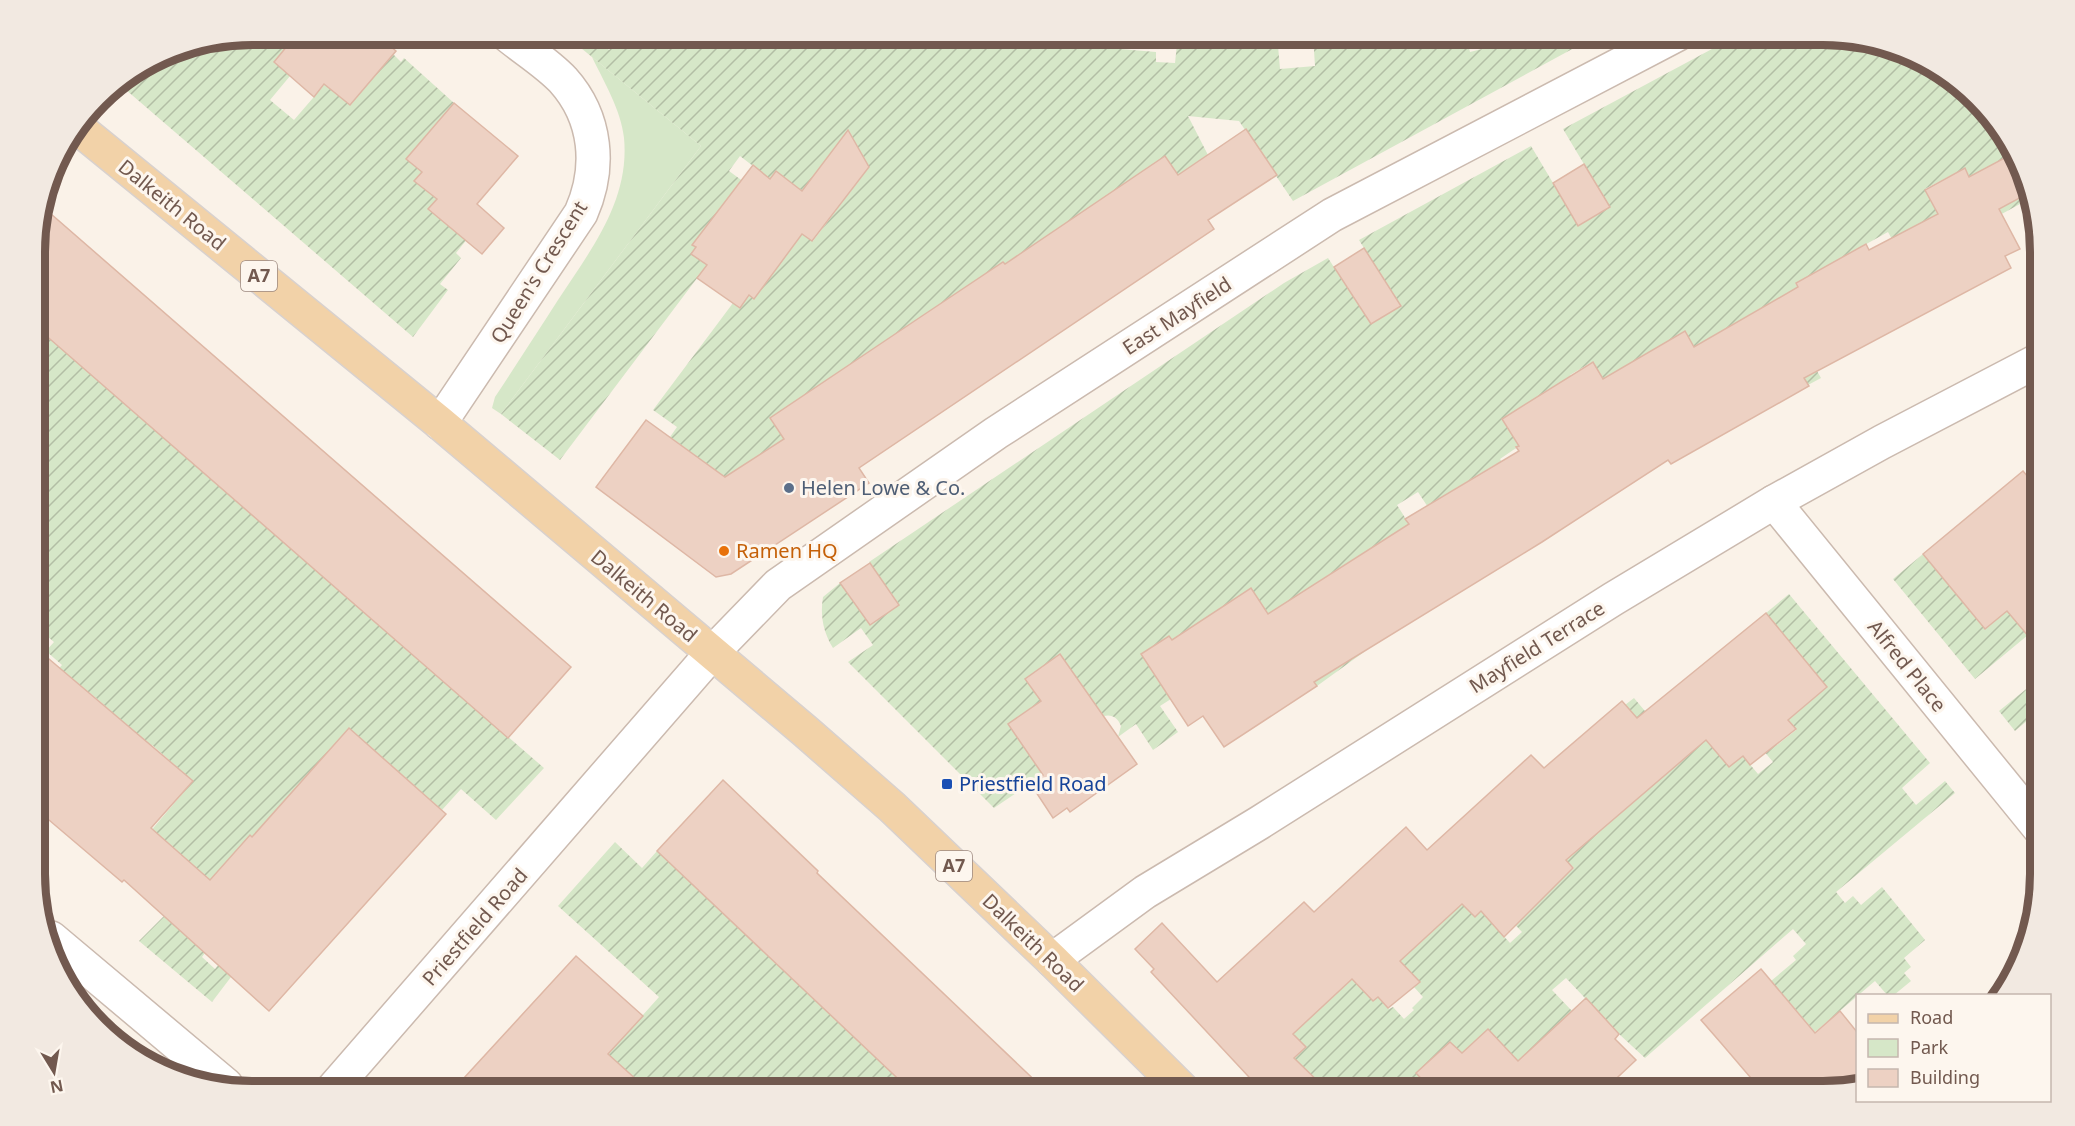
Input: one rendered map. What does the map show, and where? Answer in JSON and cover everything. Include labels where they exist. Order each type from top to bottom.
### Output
[{"type":"main road","name":"Dalkeith Road","points":[[83,132],[440,423],[892,807],[1174,1081]]},
{"type":"street","name":"Queen's Crescent","points":[[440,423],[580,213],[592,181],[593,144],[586,116],[576,97],[562,79],[520,45]]},
{"type":"street","name":"East Mayfield","points":[[712,653],[778,585],[996,433],[1323,221],[1657,45]]},
{"type":"street","name":"Mayfield Terrace","points":[[1052,960],[1170,875],[1259,823],[1613,599],[1774,502],[1882,442],[2030,365]]},
{"type":"street","name":"Alfred Place","points":[[1774,502],[2030,817]]},
{"type":"street","name":"Priestfield Road","points":[[342,1081],[712,653]]},
{"type":"street","points":[[58,944],[217,1078]]},
{"type":"green space","points":[[288,45],[274,61],[290,76],[270,100],[294,120],[325,84],[350,105],[393,54],[401,62],[404,58],[454,103],[407,159],[422,172],[415,181],[437,199],[468,238],[456,253],[461,258],[440,284],[448,290],[413,337],[125,89],[149,73],[199,52],[225,47]]},
{"type":"green space","points":[[577,45],[604,45],[609,50],[614,45],[1108,45],[1108,48],[1156,52],[1156,62],[1175,63],[1177,45],[1278,45],[1280,69],[1315,66],[1314,45],[1468,45],[1470,52],[1497,45],[1580,45],[1293,201],[1239,121],[1188,116],[1208,155],[1178,175],[1165,157],[1005,264],[1003,262],[771,418],[784,439],[725,477],[670,437],[677,427],[653,410],[733,303],[740,307],[802,234],[813,241],[869,167],[848,130],[824,162],[844,178],[805,193],[776,171],[770,179],[740,156],[729,171],[744,182],[693,244],[696,247],[691,254],[707,265],[560,460],[501,414],[701,146]]},
{"type":"green space","points":[[1719,45],[1823,45],[1863,49],[1914,66],[1949,88],[1969,106],[1987,126],[2002,149],[2012,169],[2020,204],[1987,222],[1978,192],[1965,168],[1925,189],[1938,214],[1931,310],[1888,232],[1796,283],[1838,360],[1817,371],[1821,378],[1808,385],[1763,307],[1694,347],[1684,331],[1660,346],[1612,394],[1592,362],[1570,375],[1587,403],[1502,419],[1519,446],[1500,459],[1550,536],[1542,542],[1496,464],[1440,498],[1486,576],[1476,580],[1418,492],[1397,505],[1409,524],[1319,581],[1364,652],[1317,686],[1251,588],[1212,614],[1223,631],[1183,657],[1169,636],[1141,654],[1171,699],[1160,706],[1178,732],[1153,750],[1136,724],[1118,737],[1121,726],[1118,721],[1112,716],[1104,716],[1060,655],[1026,679],[1041,701],[1008,724],[1043,775],[994,808],[848,662],[873,645],[861,628],[833,648],[825,630],[822,604],[823,597],[840,583],[870,625],[899,604],[869,562],[1284,283],[1328,258],[1371,324],[1400,306],[1359,240],[1531,146],[1578,225],[1609,206],[1563,129]]},
{"type":"green space","points":[[592,57],[701,146],[501,414],[492,408],[495,397],[595,244],[621,183],[624,161],[622,128],[611,96]]},
{"type":"green space","points":[[45,335],[544,768],[496,820],[461,789],[442,810],[349,728],[325,755],[339,768],[202,957],[215,969],[218,965],[231,977],[212,1002],[139,941],[174,906],[149,833],[193,781],[152,745],[130,770],[106,750],[127,725],[89,692],[45,743],[45,684],[62,665],[46,651],[54,642],[45,634]]},
{"type":"green space","points":[[1923,554],[1985,629],[2030,592],[2030,633],[1975,679],[1893,579]]},
{"type":"green space","points":[[1789,594],[1930,763],[1902,788],[1916,805],[1945,781],[1955,793],[1836,892],[1845,903],[1853,896],[1861,905],[1882,887],[1925,940],[1904,958],[1911,967],[1904,973],[1911,981],[1895,994],[1886,994],[1875,981],[1860,994],[1856,994],[1856,997],[1815,1032],[1771,981],[1796,960],[1793,956],[1806,944],[1793,929],[1645,1058],[1566,978],[1552,990],[1572,1011],[1498,1081],[1445,1081],[1416,1073],[1424,1081],[1317,1081],[1315,1079],[1313,1081],[1255,1081],[1247,1073],[1284,1068],[1306,1047],[1293,1034],[1352,979],[1373,1001],[1378,997],[1389,1009],[1393,1007],[1404,1019],[1423,997],[1414,987],[1419,981],[1400,961],[1462,904],[1475,917],[1481,911],[1510,943],[1522,932],[1464,871],[1565,876],[1574,868],[1565,859],[1625,705],[1634,698],[1671,742],[1694,724],[1729,767],[1743,756],[1758,774],[1773,762],[1758,744],[1769,735],[1777,745],[1796,730],[1788,720],[1827,687],[1766,613]]},
{"type":"green space","points":[[2030,686],[2030,718],[2015,731],[1999,711]]},
{"type":"green space","points":[[615,842],[642,868],[657,851],[900,1081],[628,1081],[632,1076],[608,1054],[659,997],[558,906]]},
{"type":"building","points":[[288,45],[389,45],[396,51],[350,105],[324,84],[314,97],[274,62]]},
{"type":"building","points":[[454,103],[518,156],[477,204],[504,228],[482,254],[428,209],[437,199],[414,181],[422,172],[406,159]]},
{"type":"building","points":[[1246,129],[1277,175],[1208,220],[1214,229],[859,468],[869,483],[731,574],[716,577],[596,487],[646,420],[725,477],[784,439],[770,418],[922,316],[1003,262],[1005,264],[1165,156],[1178,175]]},
{"type":"building","points":[[848,130],[869,167],[812,241],[802,234],[754,299],[749,295],[740,308],[697,278],[707,265],[691,254],[696,247],[692,245],[753,165],[770,179],[776,171],[802,191]]},
{"type":"building","points":[[2006,157],[2014,173],[2022,197],[1999,209],[2020,249],[2005,256],[2011,268],[1804,378],[1809,386],[1671,464],[1668,460],[1542,542],[1314,682],[1317,686],[1224,747],[1203,716],[1188,726],[1141,654],[1169,636],[1172,640],[1251,588],[1268,614],[1409,524],[1405,519],[1519,451],[1516,447],[1519,446],[1502,419],[1593,362],[1603,379],[1685,331],[1694,347],[1798,287],[1796,283],[1866,244],[1869,250],[1938,214],[1925,190],[1965,168],[1969,177]]},
{"type":"building","points":[[1584,164],[1610,207],[1578,226],[1553,183]]},
{"type":"building","points":[[49,213],[571,667],[508,738],[45,335],[45,239]]},
{"type":"building","points":[[1364,248],[1401,306],[1371,324],[1334,267]]},
{"type":"building","points":[[2023,471],[2030,479],[2030,638],[2007,611],[1985,629],[1923,554]]},
{"type":"building","points":[[870,563],[899,605],[870,625],[840,583]]},
{"type":"building","points":[[1766,613],[1827,687],[1788,720],[1796,729],[1750,765],[1743,756],[1729,767],[1706,740],[1566,860],[1573,868],[1504,937],[1481,911],[1475,917],[1462,904],[1400,961],[1420,982],[1388,1008],[1378,997],[1373,1001],[1352,979],[1293,1034],[1306,1047],[1294,1058],[1318,1081],[1253,1081],[1151,972],[1154,969],[1135,949],[1162,923],[1217,982],[1304,902],[1314,912],[1406,827],[1427,850],[1531,755],[1544,768],[1622,701],[1637,718]]},
{"type":"building","points":[[1060,654],[1137,764],[1070,812],[1067,808],[1053,818],[1030,783],[1043,775],[1008,724],[1041,701],[1025,679]]},
{"type":"building","points":[[45,656],[193,781],[151,828],[210,880],[250,835],[252,837],[349,728],[446,814],[269,1011],[124,880],[122,882],[45,817]]},
{"type":"building","points":[[723,780],[1035,1081],[900,1081],[657,851]]},
{"type":"building","points":[[576,956],[643,1016],[608,1054],[638,1081],[461,1081]]},
{"type":"building","points":[[1761,969],[1815,1033],[1840,1011],[1856,1031],[1856,1078],[1836,1081],[1753,1081],[1701,1020]]},
{"type":"building","points":[[1586,998],[1619,1034],[1615,1039],[1636,1060],[1614,1081],[1423,1081],[1416,1073],[1450,1042],[1462,1053],[1488,1029],[1518,1061]]},
{"type":"place","name":"Helen Lowe & Co.","points":[[789,488]]},
{"type":"place","name":"Ramen HQ","points":[[724,551]]},
{"type":"place","name":"Priestfield Road","points":[[947,784]]}]
